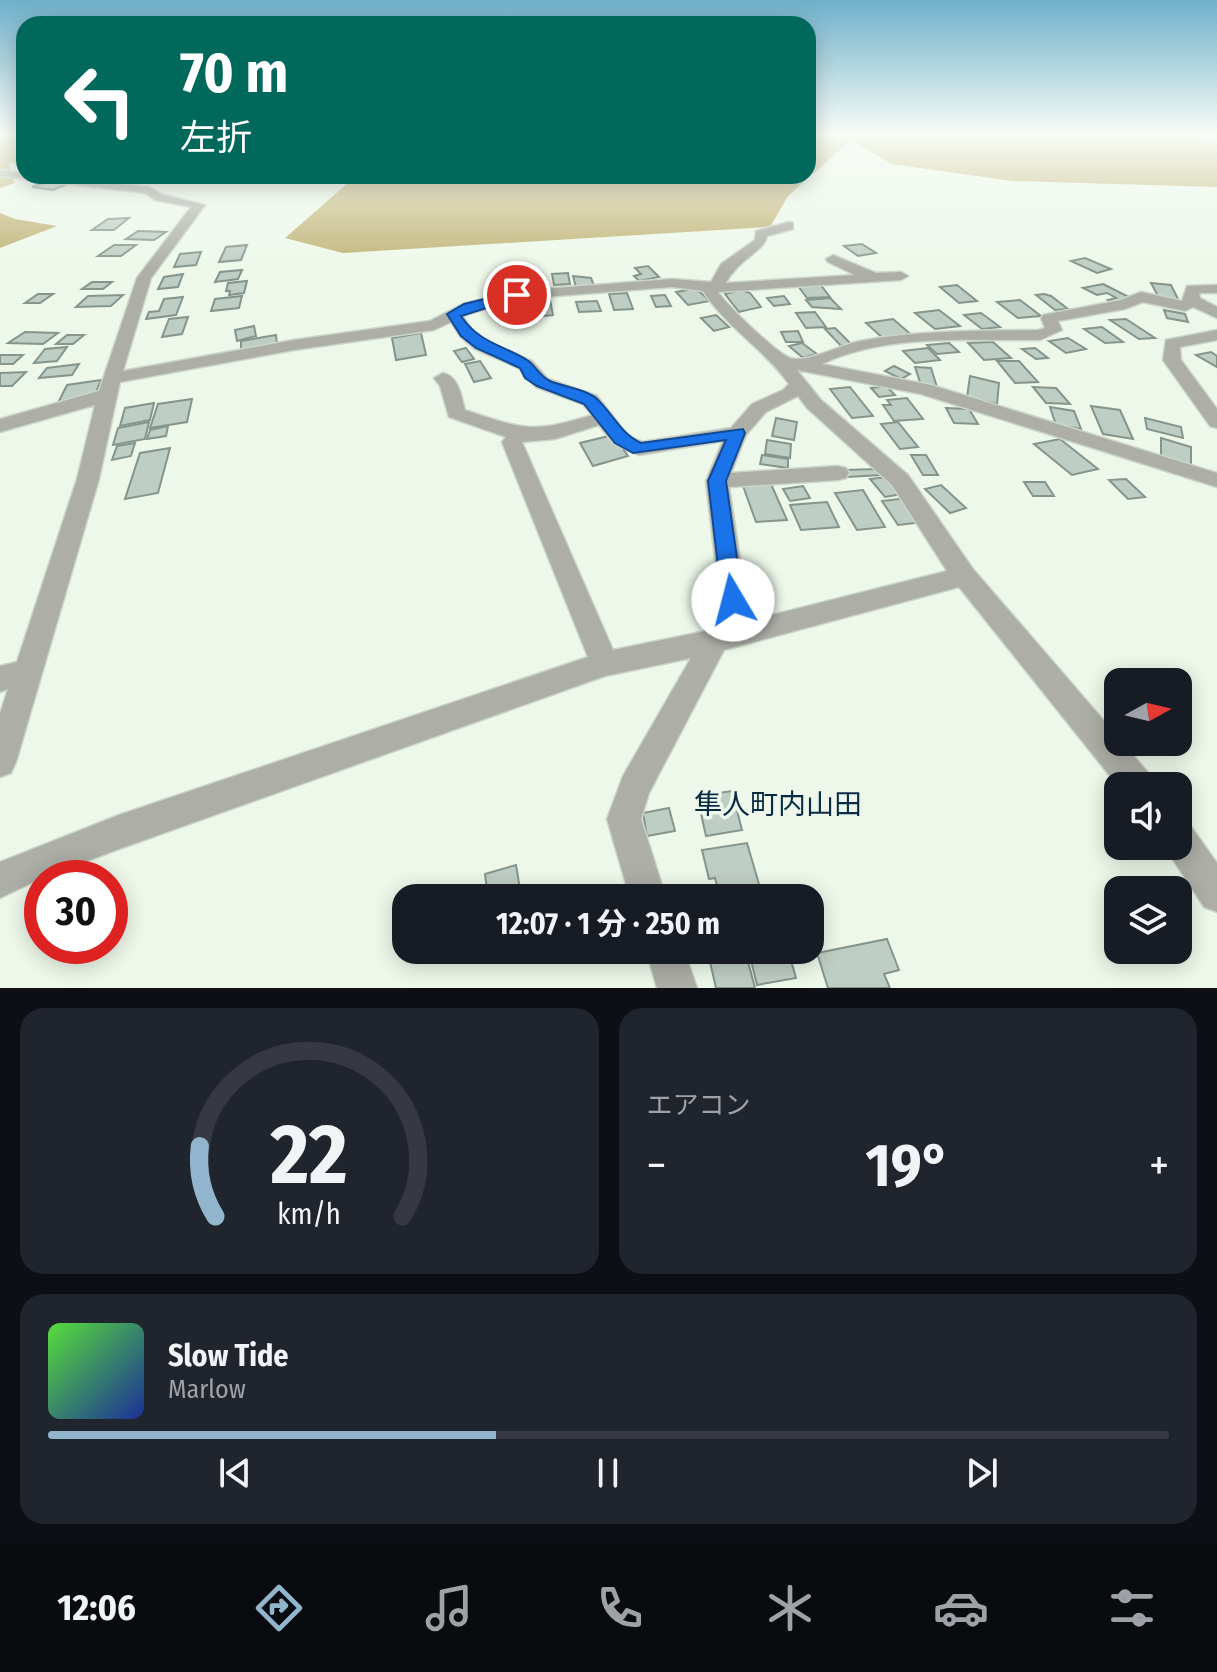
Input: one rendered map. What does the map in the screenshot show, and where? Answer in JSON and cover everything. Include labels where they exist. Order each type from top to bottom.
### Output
[{"type":"street","points":[[0,762],[13,676],[88,479],[110,386],[144,278],[199,205],[159,198],[149,190],[96,184]]},
{"type":"street","points":[[711,287],[726,267],[761,241],[761,234],[789,226]]},
{"type":"street","points":[[833,259],[874,278]]},
{"type":"street","points":[[0,426],[38,413],[83,405],[110,386],[294,345],[434,325],[468,307],[517,295],[672,283],[711,287],[901,276]]},
{"type":"street","points":[[711,287],[721,307],[796,370],[814,404],[900,480],[964,576],[1127,772]]},
{"type":"street","points":[[644,884],[624,819],[634,787],[715,641],[733,600],[717,481],[737,433],[759,408],[790,394],[796,370],[826,353],[866,345],[948,338],[1040,335],[1054,330],[1049,318],[1125,304],[1141,297],[1185,306],[1192,300],[1192,289],[1214,289]]},
{"type":"street","points":[[1192,300],[1217,313]]},
{"type":"street","points":[[454,314],[466,333],[481,345],[526,365],[542,383],[590,400],[621,440],[639,449],[737,433]]},
{"type":"street","points":[[1213,412],[1172,360],[1172,344],[1217,335]]},
{"type":"street","points":[[796,370],[925,389],[1217,480]]},
{"type":"street","points":[[443,378],[449,385],[456,413],[518,434],[555,433],[604,417]]},
{"type":"street","points":[[518,434],[512,442],[605,664]]},
{"type":"street","points":[[717,481],[838,473]]},
{"type":"street","points":[[0,880],[119,832],[605,664],[715,641],[964,576]]},
{"type":"street","points":[[1192,857],[1217,894]]},
{"type":"street","points":[[669,964],[677,988]]},
{"type":"shaded area","points":[[0,180],[13,180],[14,183],[0,188]]},
{"type":"shaded area","points":[[1006,180],[1217,180],[1217,187]]},
{"type":"shaded area","points":[[347,184],[802,184],[788,196],[770,227],[343,253],[285,238]]},
{"type":"shaded area","points":[[0,213],[15,219],[57,226],[0,248]]},
{"type":"building","points":[[40,184],[67,184],[53,190],[32,187]]},
{"type":"building","points":[[129,218],[114,230],[92,230],[108,219]]},
{"type":"building","points":[[138,231],[166,232],[154,240],[126,239]]},
{"type":"building","points":[[862,244],[876,253],[858,256],[844,246]]},
{"type":"building","points":[[114,245],[136,245],[121,256],[98,256]]},
{"type":"building","points":[[247,245],[241,260],[219,262],[226,247]]},
{"type":"building","points":[[201,252],[196,265],[174,267],[180,254]]},
{"type":"building","points":[[1085,258],[1111,269],[1097,273],[1071,261]]},
{"type":"building","points":[[648,266],[659,277],[639,281],[634,276],[641,274],[635,268]]},
{"type":"building","points":[[242,270],[238,279],[215,282],[220,272]]},
{"type":"building","points":[[568,273],[570,284],[554,285],[552,274]]},
{"type":"building","points":[[183,274],[178,287],[158,289],[164,277]]},
{"type":"building","points":[[535,275],[537,287],[515,289],[514,277]]},
{"type":"building","points":[[573,276],[591,278],[594,286],[576,288]]},
{"type":"building","points":[[247,281],[244,293],[229,295],[230,291],[226,291],[228,283]]},
{"type":"building","points":[[92,282],[112,282],[103,289],[82,289]]},
{"type":"building","points":[[1151,283],[1171,285],[1179,301],[1159,298]]},
{"type":"building","points":[[820,284],[830,297],[807,298],[798,286]]},
{"type":"building","points":[[1103,284],[1131,298],[1112,302],[1108,300],[1116,298],[1107,293],[1097,295],[1083,288]]},
{"type":"building","points":[[957,285],[977,301],[959,303],[940,287]]},
{"type":"building","points":[[693,289],[710,301],[688,305],[676,292]]},
{"type":"building","points":[[741,290],[750,293],[761,307],[739,312],[725,294]]},
{"type":"building","points":[[627,293],[633,309],[614,310],[609,294]]},
{"type":"building","points":[[38,294],[53,294],[40,303],[25,303]]},
{"type":"building","points":[[1044,294],[1068,309],[1055,310],[1036,295]]},
{"type":"building","points":[[123,295],[111,306],[76,307],[88,296]]},
{"type":"building","points":[[665,295],[671,306],[656,307],[651,296]]},
{"type":"building","points":[[242,296],[239,308],[211,311],[215,299]]},
{"type":"building","points":[[784,296],[790,304],[774,306],[767,298]]},
{"type":"building","points":[[183,297],[176,315],[146,319],[149,312],[159,311],[164,299]]},
{"type":"building","points":[[830,298],[841,309],[812,307],[806,300]]},
{"type":"building","points":[[550,300],[553,315],[532,317],[530,301]]},
{"type":"building","points":[[1020,300],[1041,316],[1018,318],[997,302]]},
{"type":"building","points":[[597,301],[601,311],[579,312],[576,302]]},
{"type":"building","points":[[519,308],[520,317],[497,319],[497,310]]},
{"type":"building","points":[[939,310],[960,326],[935,329],[915,313]]},
{"type":"building","points":[[1164,310],[1185,314],[1188,322],[1167,318]]},
{"type":"building","points":[[815,312],[826,327],[806,328],[796,313]]},
{"type":"building","points":[[981,313],[1000,327],[982,329],[964,315]]},
{"type":"building","points":[[716,315],[729,327],[714,331],[701,318]]},
{"type":"building","points":[[188,317],[182,334],[162,337],[169,319]]},
{"type":"building","points":[[893,319],[914,337],[886,341],[866,323]]},
{"type":"building","points":[[1126,319],[1155,338],[1139,339],[1110,320]]},
{"type":"building","points":[[254,326],[256,336],[237,341],[235,330]]},
{"type":"building","points":[[1102,327],[1123,342],[1105,343],[1084,329]]},
{"type":"building","points":[[835,328],[851,344],[841,346],[825,329]]},
{"type":"building","points":[[798,331],[803,342],[786,342],[781,332]]},
{"type":"building","points":[[25,332],[58,333],[43,344],[8,343]]},
{"type":"building","points":[[421,333],[426,355],[396,360],[392,338]]},
{"type":"building","points":[[67,335],[84,335],[73,344],[56,344]]},
{"type":"building","points":[[276,335],[277,346],[241,352],[241,341]]},
{"type":"building","points":[[1068,338],[1086,349],[1066,353],[1049,341]]},
{"type":"building","points":[[993,342],[1011,358],[984,360],[968,343]]},
{"type":"building","points":[[802,343],[817,354],[803,358],[789,346]]},
{"type":"building","points":[[949,343],[959,352],[937,354],[927,345]]},
{"type":"building","points":[[67,347],[57,361],[34,363],[45,349]]},
{"type":"building","points":[[466,348],[474,359],[462,362],[454,351]]},
{"type":"building","points":[[928,348],[940,360],[915,363],[903,351]]},
{"type":"building","points":[[1035,348],[1048,358],[1036,359],[1022,349]]},
{"type":"building","points":[[1211,352],[1217,356],[1217,367],[1196,355]]},
{"type":"building","points":[[0,355],[23,355],[13,364],[0,364]]},
{"type":"building","points":[[480,361],[491,378],[474,382],[465,364]]},
{"type":"building","points":[[997,361],[1019,361],[1038,382],[1015,383]]},
{"type":"building","points":[[79,364],[72,375],[39,378],[47,368]]},
{"type":"building","points":[[894,366],[910,374],[901,379],[885,371]]},
{"type":"building","points":[[915,367],[931,368],[937,387],[921,385]]},
{"type":"building","points":[[26,372],[12,386],[0,386],[0,373]]},
{"type":"building","points":[[970,376],[999,383],[997,404],[967,397]]},
{"type":"building","points":[[101,380],[94,397],[58,403],[67,385]]},
{"type":"building","points":[[886,386],[895,395],[879,397],[871,388]]},
{"type":"building","points":[[850,387],[873,416],[852,418],[830,389]]},
{"type":"building","points":[[1033,387],[1056,388],[1070,404],[1046,403]]},
{"type":"building","points":[[907,398],[923,419],[894,421],[883,405],[891,405],[887,400]]},
{"type":"building","points":[[192,399],[187,422],[150,428],[158,404]]},
{"type":"building","points":[[154,403],[150,420],[120,426],[125,408]]},
{"type":"building","points":[[1091,406],[1120,410],[1133,439],[1103,434]]},
{"type":"building","points":[[1050,407],[1074,411],[1081,429],[1056,425]]},
{"type":"building","points":[[946,408],[969,409],[978,424],[954,423]]},
{"type":"building","points":[[776,418],[797,422],[794,440],[772,436]]},
{"type":"building","points":[[1145,418],[1181,427],[1183,438],[1147,429]]},
{"type":"building","points":[[149,422],[145,439],[113,445],[118,428]]},
{"type":"building","points":[[898,422],[918,447],[900,449],[881,424]]},
{"type":"building","points":[[168,426],[166,436],[147,439],[150,430]]},
{"type":"building","points":[[613,435],[628,456],[593,466],[580,443]]},
{"type":"building","points":[[1161,438],[1191,447],[1191,465],[1161,456]]},
{"type":"building","points":[[1060,439],[1098,469],[1072,475],[1034,444]]},
{"type":"building","points":[[767,440],[791,444],[790,458],[765,454]]},
{"type":"building","points":[[135,443],[131,456],[112,460],[117,446]]},
{"type":"building","points":[[170,448],[158,493],[125,499],[140,453]]},
{"type":"building","points":[[762,455],[788,459],[788,468],[760,464]]},
{"type":"building","points":[[911,455],[926,455],[938,475],[923,475]]},
{"type":"building","points":[[878,469],[881,475],[847,477],[844,470]]},
{"type":"building","points":[[887,477],[902,494],[885,497],[870,479]]},
{"type":"building","points":[[1126,479],[1145,497],[1128,499],[1109,480]]},
{"type":"building","points":[[1024,482],[1045,482],[1054,496],[1033,496]]},
{"type":"building","points":[[771,484],[787,520],[756,522],[743,486]]},
{"type":"building","points":[[941,485],[966,508],[950,513],[925,489]]},
{"type":"building","points":[[803,486],[810,498],[790,501],[783,489]]},
{"type":"building","points":[[863,490],[885,527],[857,530],[835,493]]},
{"type":"building","points":[[907,498],[924,522],[898,525],[882,501]]},
{"type":"building","points":[[827,502],[839,527],[801,530],[790,505]]},
{"type":"building","points":[[732,791],[742,830],[706,836],[697,796]]},
{"type":"building","points":[[669,808],[675,831],[647,836],[643,813]]},
{"type":"building","points":[[747,843],[759,884],[716,884],[715,878],[709,879],[702,850]]},
{"type":"building","points":[[516,865],[519,884],[486,884],[485,874]]},
{"type":"building","points":[[887,939],[899,970],[884,974],[890,988],[828,988],[820,964],[824,964],[824,952]]},
{"type":"building","points":[[710,964],[749,964],[755,988],[716,988]]},
{"type":"building","points":[[752,964],[792,964],[796,978],[757,985]]},
{"type":"district","name":"隼人町内山田","points":[[778,804]]},
{"type":"route","points":[[517,295],[468,307],[454,314],[466,333],[481,345],[526,365],[542,383],[590,400],[621,440],[639,449],[737,433],[717,481],[733,600]]}]
